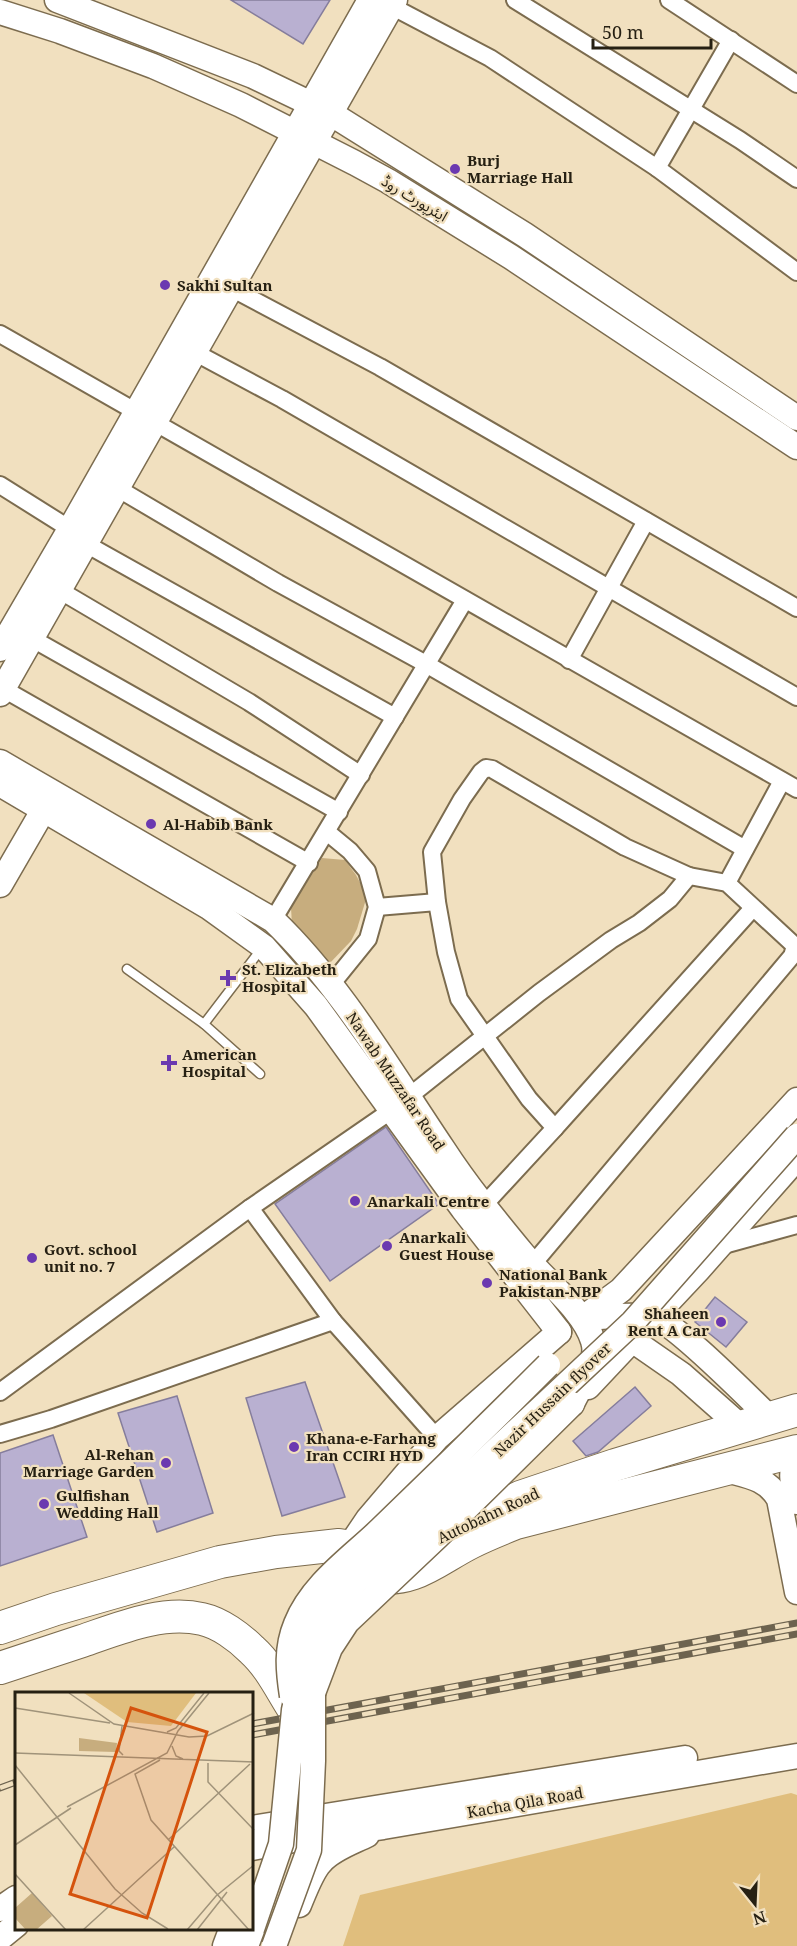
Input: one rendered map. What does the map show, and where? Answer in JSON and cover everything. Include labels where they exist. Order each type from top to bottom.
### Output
[{"type":"highway","name":"Autobahn Road","points":[[0,1647],[228,1579],[323,1566],[342,1557],[431,1542],[520,1497],[615,1465],[783,1414]]},
{"type":"highway","name":"Autobahn Road","points":[[0,1628],[56,1609],[220,1562],[276,1552],[339,1545],[342,1557],[388,1580],[415,1574],[472,1542],[516,1523],[797,1451]]},
{"type":"highway","points":[[0,1668],[145,1622],[170,1616],[186,1616],[216,1624],[254,1651],[269,1670],[303,1701]]},
{"type":"street","name":"ایئرپورٹ روڈ","points":[[57,0],[253,75],[320,109],[525,235],[797,418]]},
{"type":"street","points":[[515,0],[691,109],[797,179]]},
{"type":"street","points":[[669,0],[797,84]]},
{"type":"street","points":[[309,863],[1,690],[59,590],[78,536],[320,109],[385,2],[490,58],[657,168],[797,272]]},
{"type":"street","name":"ایئرپورٹ روڈ","points":[[0,12],[60,31],[153,66],[242,105],[388,182],[511,257],[797,447]]},
{"type":"street","points":[[657,168],[731,40]]},
{"type":"street","points":[[0,649],[78,536],[117,488],[145,416],[194,352],[231,288],[304,138]]},
{"type":"street","points":[[231,288],[380,367],[797,608]]},
{"type":"street","points":[[0,334],[789,785],[744,849],[727,883]]},
{"type":"street","points":[[194,352],[282,399],[797,697]]},
{"type":"street","points":[[0,485],[78,536],[395,717]]},
{"type":"street","points":[[117,488],[278,583],[426,664],[744,849]]},
{"type":"street","points":[[569,660],[646,521]]},
{"type":"street","points":[[59,590],[249,702],[361,775]]},
{"type":"street","points":[[273,920],[465,600]]},
{"type":"street","points":[[31,639],[339,812]]},
{"type":"street","name":"Nawab Muzzafar Road","points":[[0,762],[273,920],[301,946],[330,986],[463,1209],[559,1332]]},
{"type":"street","points":[[532,1265],[795,951],[795,946],[727,883],[689,876],[625,847],[502,775],[486,768],[462,799],[432,852],[437,902],[446,952],[459,999],[529,1099],[555,1128]]},
{"type":"street","name":"Nawab Muzzafar Road","points":[[0,784],[210,908],[264,947],[442,1149],[483,1206],[532,1265],[583,1318]]},
{"type":"street","points":[[0,885],[7,855],[44,809]]},
{"type":"street","points":[[327,832],[350,851],[367,871],[377,907],[368,939],[330,986]]},
{"type":"street","points":[[0,1392],[250,1208],[401,1103],[485,1035],[611,940],[639,923],[670,898],[689,876]]},
{"type":"street","points":[[377,907],[437,902]]},
{"type":"street","points":[[483,1206],[753,908]]},
{"type":"street","points":[[583,1318],[621,1290],[797,1100]]},
{"type":"street","name":"Nazir Hussain flyover","points":[[254,1923],[281,1844],[303,1701],[306,1656],[316,1626],[331,1606],[633,1322],[797,1136]]},
{"type":"street","points":[[303,1701],[330,1648],[347,1622],[572,1404],[797,1158]]},
{"type":"street","points":[[250,1208],[333,1321],[437,1438]]},
{"type":"street","points":[[718,1247],[797,1225]]},
{"type":"street","points":[[583,1318],[654,1317],[717,1367],[783,1414]]},
{"type":"street","points":[[572,1404],[590,1371],[595,1354],[594,1344],[583,1318]]},
{"type":"street","points":[[0,1434],[51,1419],[333,1321]]},
{"type":"street","points":[[303,1701],[287,1664],[289,1643],[296,1622],[309,1599],[548,1365],[557,1349],[559,1332]]},
{"type":"street","points":[[342,1557],[368,1519],[437,1438],[559,1332]]},
{"type":"street","points":[[594,1344],[632,1340],[681,1374],[740,1426]]},
{"type":"street","points":[[797,1459],[793,1464],[792,1481],[797,1502]]},
{"type":"street","points":[[726,1470],[760,1479],[774,1490],[779,1499],[797,1592]]},
{"type":"street","name":"Nazir Hussain flyover","points":[[274,1946],[309,1850],[312,1806],[303,1701]]},
{"type":"street","name":"Kacha Qila Road","points":[[254,1828],[651,1763],[797,1743]]},
{"type":"street","name":"Kacha Qila Road","points":[[254,1848],[797,1756]]},
{"type":"street","points":[[284,1946],[305,1889],[320,1862],[336,1851],[383,1827]]},
{"type":"street","points":[[0,1909],[15,1899]]},
{"type":"street","points":[[0,1938],[15,1926]]},
{"type":"street","points":[[225,1946],[230,1931]]},
{"type":"street","name":"Nazir Hussain flyover","points":[[246,1946],[251,1931]]},
{"type":"lane","points":[[204,1024],[264,947]]},
{"type":"lane","points":[[127,969],[204,1024],[260,1074]]},
{"type":"shaded area","points":[[322,858],[345,860],[367,896],[351,941],[328,965],[292,925],[291,908]]},
{"type":"shaded area","points":[[791,1793],[797,1795],[797,1946],[343,1946],[360,1895]]},
{"type":"building","points":[[231,0],[330,0],[303,44]]},
{"type":"building","name":"Anarkali Centre","points":[[386,1127],[439,1204],[330,1281],[275,1204]]},
{"type":"building","name":"Shaheen Rent A Car","points":[[715,1297],[747,1322],[726,1347],[695,1322]]},
{"type":"building","name":"Khana-e-Farhang Iran CCIRI HYD","points":[[305,1382],[345,1497],[282,1516],[246,1398]]},
{"type":"building","points":[[635,1387],[651,1406],[598,1452],[586,1456],[573,1441]]},
{"type":"building","name":"Al-Rehan Marriage Garden","points":[[177,1396],[213,1513],[157,1532],[118,1413]]},
{"type":"building","name":"Gulfishan Wedding Hall","points":[[53,1435],[87,1537],[0,1566],[0,1453]]},
{"type":"railway","points":[[254,1724],[797,1623]]},
{"type":"railway","points":[[254,1735],[797,1634]]},
{"type":"railway","points":[[0,1788],[15,1782]]},
{"type":"place","name":"Burj Marriage Hall","points":[[455,169]]},
{"type":"place","name":"Sakhi Sultan","points":[[165,285]]},
{"type":"place","name":"Al-Habib Bank","points":[[151,824]]},
{"type":"place","name":"St. Elizabeth Hospital","points":[[228,978]]},
{"type":"place","name":"American Hospital","points":[[169,1063]]},
{"type":"place","name":"Anarkali Centre","points":[[355,1201]]},
{"type":"place","name":"Anarkali Guest House","points":[[387,1246]]},
{"type":"place","name":"Govt. school unit no. 7","points":[[32,1258]]},
{"type":"place","name":"National Bank Pakistan-NBP","points":[[487,1283]]},
{"type":"place","name":"Shaheen Rent A Car","points":[[721,1322]]},
{"type":"place","name":"Khana-e-Farhang Iran CCIRI HYD","points":[[294,1447]]},
{"type":"place","name":"Al-Rehan Marriage Garden","points":[[166,1463]]},
{"type":"place","name":"Gulfishan Wedding Hall","points":[[44,1504]]}]
